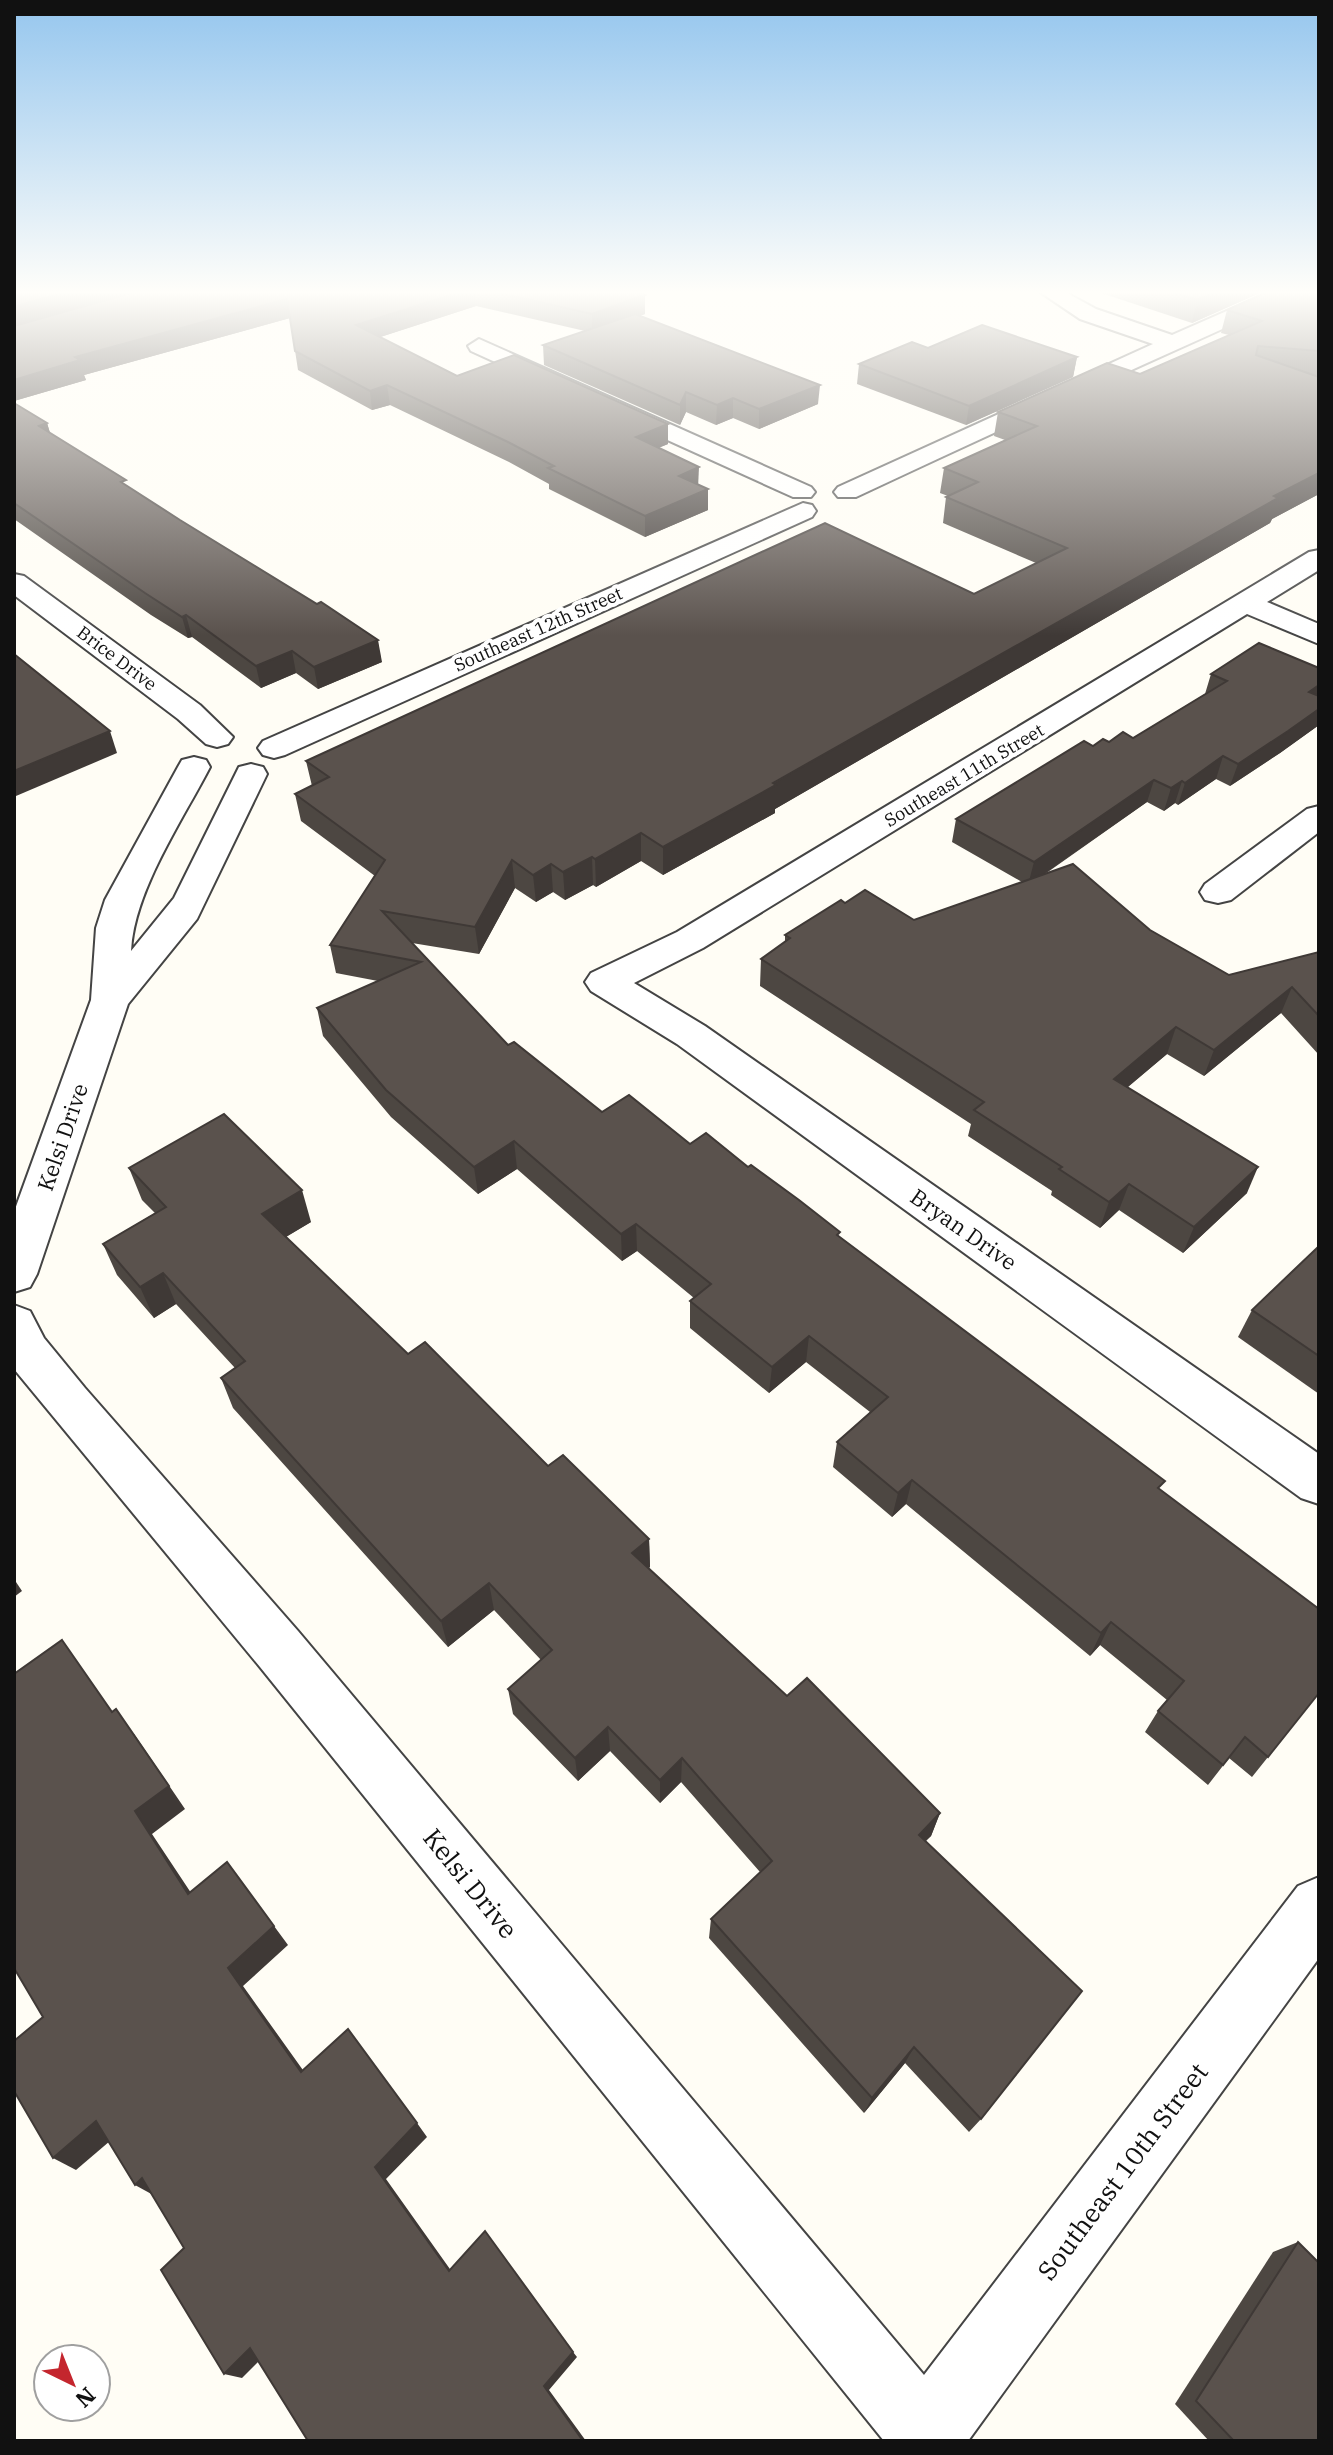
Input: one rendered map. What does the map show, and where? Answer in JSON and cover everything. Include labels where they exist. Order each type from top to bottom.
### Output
[{"type":"street","points":[[610,407],[822,505]]},
{"type":"street","name":"Southeast 12th Street","points":[[194,767],[209,777],[225,779],[1030,407]]},
{"type":"street","name":"Southeast 11th Street","points":[[604,982],[690,940],[1319,558]]},
{"type":"street","name":"Brice Drive","points":[[14,582],[189,712],[217,737]]},
{"type":"street","points":[[1246,603],[1319,635]]},
{"type":"street","points":[[217,737],[251,734],[268,741],[262,761]]},
{"type":"street","name":"Kelsi Drive","points":[[14,1274],[110,1000],[114,928],[123,900],[194,767],[192,759],[195,751],[217,737]]},
{"type":"street","name":"Kelsi Drive","points":[[110,1000],[179,919],[262,761]]},
{"type":"street","points":[[1218,892],[1319,816]]},
{"type":"street","name":"Bryan Drive","points":[[604,982],[691,1035],[1319,1482]]},
{"type":"street","name":"Kelsi Drive","points":[[18,1344],[279,1649],[928,2438]]},
{"type":"street","name":"Southeast 10th Street","points":[[928,2438],[1319,1907]]},
{"type":"building","points":[[14,407],[20,407],[47,423],[39,426],[126,480],[121,482],[317,604],[321,602],[378,640],[314,667],[292,651],[256,666],[186,615],[182,617],[145,593],[14,503]]},
{"type":"building","points":[[433,407],[629,407],[668,424],[636,437],[699,467],[679,476],[708,489],[645,516],[548,468],[554,466]]},
{"type":"building","points":[[1010,407],[1319,407],[1319,473],[663,847],[641,833],[595,859],[592,857],[563,872],[551,864],[533,875],[512,860],[475,927],[382,911],[508,1045],[514,1042],[602,1112],[629,1095],[690,1144],[706,1133],[748,1167],[751,1165],[799,1200],[840,1232],[837,1235],[1165,1481],[1158,1488],[1319,1609],[1319,1693],[1268,1757],[1245,1737],[1223,1765],[1158,1711],[1184,1681],[1111,1622],[1101,1633],[912,1480],[898,1493],[837,1442],[888,1397],[809,1336],[772,1367],[690,1301],[711,1284],[636,1224],[621,1234],[514,1141],[474,1167],[386,1090],[317,1008],[421,962],[330,945],[385,860],[295,794],[329,777],[306,761],[825,523],[974,594],[1067,548],[946,497],[978,482],[944,468],[1037,426],[998,412]]},
{"type":"building","points":[[1259,643],[1319,668],[1319,685],[1309,692],[1319,696],[1319,709],[1238,764],[1223,756],[1185,783],[1182,781],[1171,788],[1154,780],[1034,862],[956,819],[1084,741],[1093,746],[1103,739],[1109,742],[1123,732],[1133,738],[1227,681],[1211,674]]},
{"type":"building","points":[[14,654],[110,731],[14,771]]},
{"type":"building","points":[[1073,864],[1150,930],[1229,975],[1319,952],[1319,1016],[1292,987],[1214,1050],[1176,1027],[1114,1079],[1258,1167],[1194,1227],[1129,1184],[1109,1202],[1059,1169],[1062,1167],[974,1110],[984,1102],[761,959],[790,938],[785,935],[841,900],[845,903],[865,890],[914,920]]},
{"type":"building","points":[[224,1114],[302,1190],[262,1214],[408,1354],[425,1342],[548,1466],[563,1455],[649,1539],[632,1553],[787,1696],[807,1678],[940,1813],[919,1835],[1082,1991],[981,2119],[914,2047],[872,2098],[711,1919],[772,1861],[682,1758],[660,1780],[608,1727],[575,1758],[508,1689],[552,1650],[489,1583],[441,1621],[221,1378],[245,1361],[163,1273],[140,1287],[103,1244],[166,1207],[129,1168]]},
{"type":"building","points":[[1319,1246],[1319,1356],[1252,1310]]},
{"type":"building","points":[[62,1640],[112,1712],[116,1709],[169,1786],[135,1811],[188,1894],[227,1862],[274,1926],[228,1968],[301,2072],[348,2029],[417,2123],[375,2167],[449,2271],[485,2231],[573,2352],[544,2386],[583,2441],[308,2441],[250,2348],[224,2374],[161,2270],[184,2248],[142,2178],[135,2185],[96,2121],[53,2158],[14,2091],[14,2041],[43,2017],[14,1968],[14,1674]]},
{"type":"building","points":[[1298,2242],[1319,2263],[1319,2441],[1234,2441],[1196,2401]]}]
